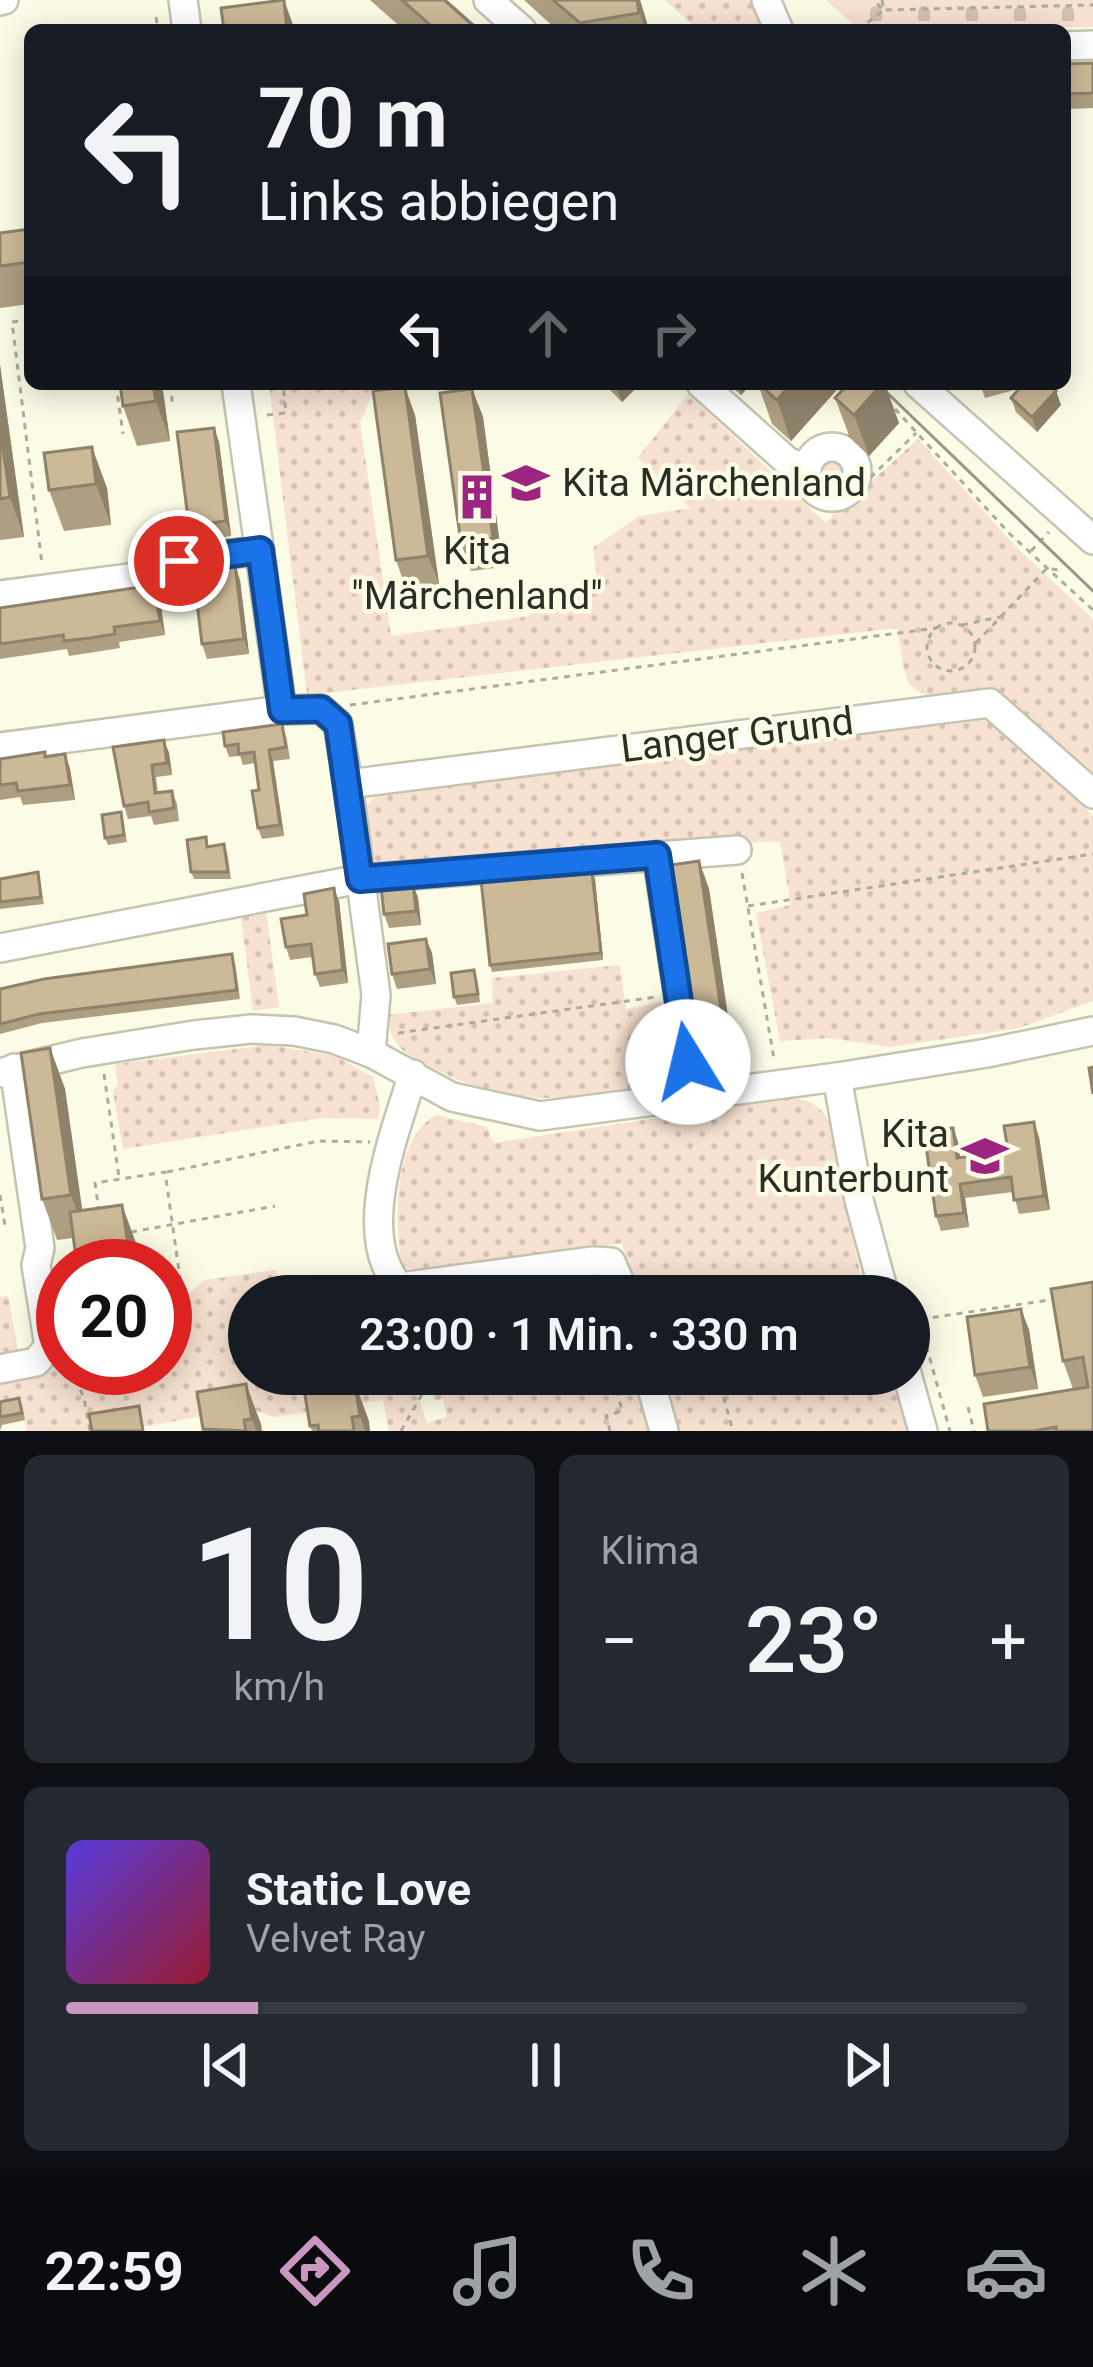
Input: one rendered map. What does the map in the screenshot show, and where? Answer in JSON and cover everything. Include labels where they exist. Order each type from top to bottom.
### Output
[{"type":"street","points":[[488,0],[515,24]]},
{"type":"street","points":[[237,390],[282,710]]},
{"type":"street","points":[[707,390],[806,470]]},
{"type":"street","points":[[925,390],[1092,538]]},
{"type":"street","points":[[847,438],[857,467],[850,490],[836,497],[821,495],[810,485],[806,470],[818,450],[847,438]]},
{"type":"street","points":[[0,595],[136,577],[179,561],[260,550]]},
{"type":"street","name":"Langer Grund","points":[[348,784],[990,703],[1093,794]]},
{"type":"street","points":[[0,748],[282,710],[321,709],[338,724],[348,784],[376,995],[372,1045]]},
{"type":"street","points":[[0,948],[360,879],[737,850]]},
{"type":"street","points":[[657,855],[694,1096]]},
{"type":"street","points":[[0,1370],[36,1362],[49,1346],[36,1265],[40,1248],[14,1166],[7,1070],[100,1050],[251,1029],[372,1045],[452,1097],[540,1116],[986,1054],[1093,1030]]},
{"type":"street","points":[[389,1275],[378,1223],[381,1189],[412,1074]]},
{"type":"street","points":[[837,1077],[859,1200],[879,1275]]},
{"type":"street","points":[[489,1275],[593,1261],[611,1262],[617,1275]]},
{"type":"street","points":[[654,1395],[664,1431]]},
{"type":"street","points":[[913,1395],[923,1431]]},
{"type":"path","points":[[873,0],[884,10]]},
{"type":"path","points":[[882,0],[884,10]]},
{"type":"path","points":[[1002,0],[1002,7]]},
{"type":"path","points":[[866,24],[884,10],[1093,5]]},
{"type":"path","points":[[24,321],[12,322],[45,589]]},
{"type":"path","points":[[117,390],[123,434]]},
{"type":"path","points":[[171,390],[173,407]]},
{"type":"path","points":[[241,418],[286,412],[284,390]]},
{"type":"path","points":[[883,398],[1010,534],[1093,610]]},
{"type":"path","points":[[850,490],[868,480],[918,431]]},
{"type":"path","points":[[1047,568],[1064,571]]},
{"type":"path","points":[[938,628],[927,647],[937,667],[952,671],[966,666],[974,645],[1047,568]]},
{"type":"path","points":[[321,709],[961,626],[1002,616]]},
{"type":"path","points":[[961,626],[974,645]]},
{"type":"path","points":[[737,850],[779,1084]]},
{"type":"path","points":[[748,906],[1093,854]]},
{"type":"path","points":[[372,1045],[678,994]]},
{"type":"path","points":[[100,1050],[119,1179]]},
{"type":"path","points":[[100,1219],[95,1183],[319,1141],[392,1142]]},
{"type":"path","points":[[165,1172],[175,1239]]},
{"type":"path","points":[[0,1195],[5,1226]]},
{"type":"path","points":[[126,1233],[275,1206]]},
{"type":"path","points":[[930,1318],[1071,1296]]},
{"type":"path","points":[[930,1359],[950,1431]]},
{"type":"path","points":[[83,1395],[90,1431]]},
{"type":"path","points":[[401,1431],[422,1395]]},
{"type":"path","points":[[610,1431],[606,1416],[622,1411],[618,1395]]},
{"type":"path","points":[[723,1395],[733,1431]]},
{"type":"path","points":[[968,1407],[974,1431]]},
{"type":"green space","points":[[665,0],[749,0],[762,24],[692,24]]},
{"type":"green space","points":[[826,0],[1093,0],[1093,27],[852,23]]},
{"type":"green space","points":[[270,390],[374,390],[360,422],[391,636],[530,616],[529,603],[599,593],[593,548],[639,516],[691,508],[638,458],[688,394],[826,523],[853,491],[865,487],[918,439],[1019,550],[1093,619],[1093,780],[993,689],[944,696],[912,686],[904,670],[897,628],[307,695]]},
{"type":"green space","points":[[831,457],[842,461],[846,472],[842,483],[831,487],[820,483],[816,472],[820,461]]},
{"type":"green space","points":[[976,716],[993,725],[1093,816],[1093,1001],[1019,1028],[890,1047],[830,1038],[780,1041],[756,913],[791,905],[780,841],[372,864],[365,808],[375,796]]},
{"type":"green space","points":[[265,904],[279,1007],[253,1011],[240,909]]},
{"type":"green space","points":[[620,965],[626,1009],[661,1002],[669,1006],[681,1083],[560,1098],[502,1093],[411,1057],[393,1038],[386,1015],[493,1003],[492,978]]},
{"type":"green space","points":[[269,1045],[335,1056],[373,1077],[380,1107],[377,1119],[321,1118],[123,1149],[113,1092],[118,1083],[115,1064]]},
{"type":"green space","points":[[788,1098],[802,1100],[813,1104],[830,1122],[860,1275],[631,1275],[622,1243],[425,1273],[402,1266],[400,1183],[411,1143],[422,1127],[436,1115],[487,1127],[494,1143]]},
{"type":"green space","points":[[599,1269],[603,1275],[566,1275]]},
{"type":"green space","points":[[276,1270],[277,1275],[240,1275]]},
{"type":"green space","points":[[228,1277],[228,1395],[418,1395],[427,1423],[447,1417],[443,1399],[434,1400],[432,1395],[647,1395],[657,1431],[389,1431],[383,1400],[274,1417],[254,1410],[208,1415],[121,1431],[27,1431],[22,1405],[0,1409],[0,1374],[36,1367],[36,1395],[192,1395],[192,1291],[204,1280]]},
{"type":"green space","points":[[8,1296],[20,1361],[0,1364],[0,1297]]},
{"type":"green space","points":[[667,1395],[902,1395],[912,1431],[678,1431]]},
{"type":"building","points":[[284,0],[286,24],[223,24],[221,8]]},
{"type":"building","points":[[402,0],[444,0],[471,24],[429,24]]},
{"type":"building","points":[[553,0],[637,0],[639,13],[580,23]]},
{"type":"building","points":[[1093,63],[1093,93],[1071,94],[1071,64]]},
{"type":"building","points":[[24,230],[24,263],[0,266],[0,233]]},
{"type":"building","points":[[121,390],[154,390],[156,401],[123,406]]},
{"type":"building","points":[[405,390],[428,556],[396,560],[373,391]]},
{"type":"building","points":[[472,390],[493,538],[461,543],[440,393]]},
{"type":"building","points":[[766,390],[786,390],[777,400]]},
{"type":"building","points":[[842,390],[877,390],[854,415],[835,398]]},
{"type":"building","points":[[1018,390],[1056,391],[1032,417],[1011,398]]},
{"type":"building","points":[[214,428],[226,521],[189,526],[177,432]]},
{"type":"building","points":[[0,429],[10,497],[0,499]]},
{"type":"building","points":[[92,447],[96,484],[49,490],[44,453]]},
{"type":"building","points":[[235,565],[244,639],[202,644],[193,570]]},
{"type":"building","points":[[154,585],[160,621],[114,627],[115,634],[90,638],[64,641],[63,635],[0,644],[0,608]]},
{"type":"building","points":[[282,724],[286,747],[269,750],[280,825],[258,828],[252,791],[259,790],[254,752],[239,754],[238,744],[225,746],[223,732]]},
{"type":"building","points":[[164,740],[167,763],[152,765],[155,793],[172,791],[174,808],[149,812],[148,802],[124,806],[113,747]]},
{"type":"building","points":[[45,752],[45,757],[65,754],[70,785],[18,791],[16,783],[0,785],[0,759]]},
{"type":"building","points":[[121,812],[124,835],[105,838],[102,815]]},
{"type":"building","points":[[206,837],[207,847],[224,844],[228,872],[191,872],[187,840]]},
{"type":"building","points":[[699,861],[721,1009],[693,1013],[671,865]]},
{"type":"building","points":[[38,872],[41,897],[0,902],[0,879]]},
{"type":"building","points":[[592,872],[601,953],[490,965],[481,880]]},
{"type":"building","points":[[413,884],[416,911],[384,914],[381,887]]},
{"type":"building","points":[[334,888],[343,970],[315,974],[311,944],[286,947],[281,919],[307,915],[304,894]]},
{"type":"building","points":[[426,939],[430,969],[392,974],[388,944]]},
{"type":"building","points":[[232,954],[237,990],[39,1014],[0,1024],[0,989]]},
{"type":"building","points":[[474,970],[478,994],[454,997],[451,973]]},
{"type":"building","points":[[50,1048],[71,1195],[42,1199],[21,1053]]},
{"type":"building","points":[[1034,1122],[1044,1196],[1014,1200],[1011,1177],[960,1184],[964,1213],[936,1216],[924,1132],[953,1128],[957,1158],[1008,1151],[1004,1126]]},
{"type":"building","points":[[122,1205],[127,1239],[74,1239],[70,1212]]},
{"type":"building","points":[[1093,1282],[1093,1431],[1056,1431],[1056,1427],[988,1431],[984,1404],[1088,1387],[1083,1357],[1063,1361],[1051,1289]]},
{"type":"building","points":[[1021,1309],[1030,1367],[975,1375],[967,1317]]},
{"type":"building","points":[[228,1387],[228,1395],[248,1395],[252,1419],[244,1420],[246,1431],[203,1429],[197,1392]]},
{"type":"building","points":[[305,1395],[356,1395],[360,1416],[352,1417],[354,1431],[319,1431],[318,1425],[310,1426]]},
{"type":"building","points":[[19,1398],[22,1413],[0,1417],[0,1402]]},
{"type":"building","points":[[139,1406],[143,1431],[92,1431],[89,1414]]},
{"type":"tram line","points":[[445,0],[472,24]]},
{"type":"tram line","points":[[884,390],[1093,591]]},
{"type":"place","name":"Kita Märchenland","points":[[526,483]]},
{"type":"place","name":"Kita \"Märchenland\"","points":[[477,497]]},
{"type":"place","name":"Kita Kunterbunt","points":[[985,1156]]},
{"type":"route","points":[[179,561],[260,550],[282,710],[321,709],[338,724],[360,879],[657,855],[688,1062]]}]
